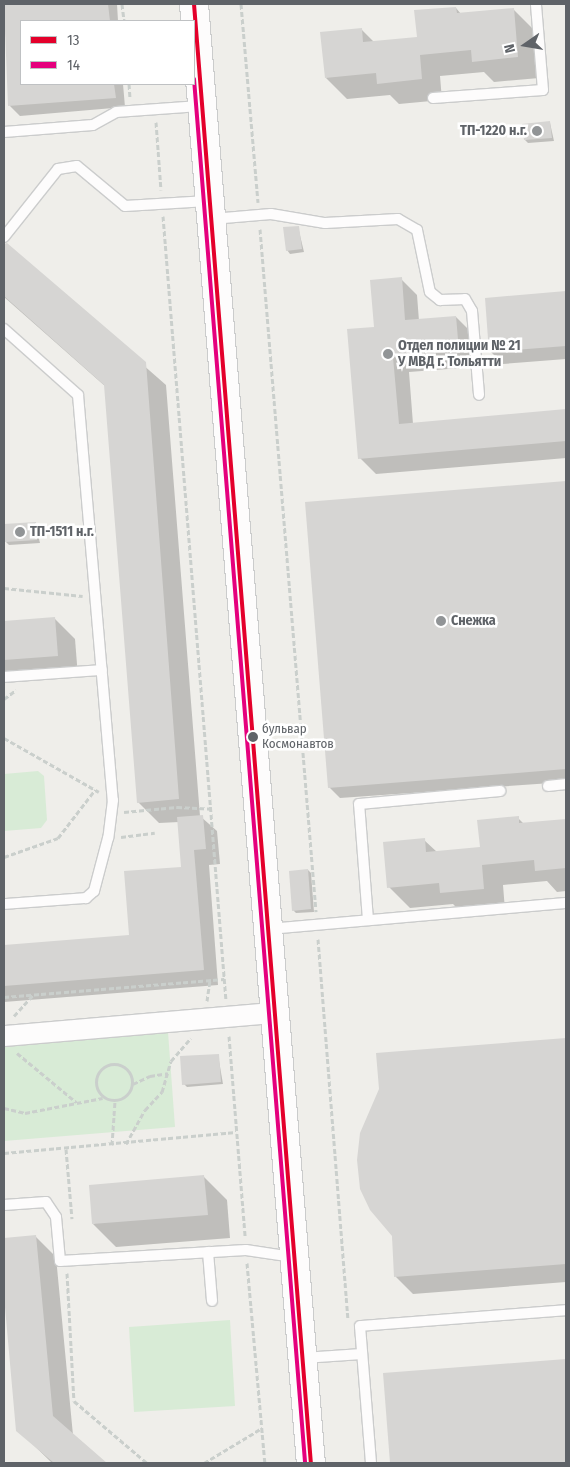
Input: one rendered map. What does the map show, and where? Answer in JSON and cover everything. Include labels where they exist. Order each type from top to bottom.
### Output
[{"type":"main road","points":[[194,4],[266,929],[311,1463]]},
{"type":"street","points":[[8,1035],[274,1013]]},
{"type":"lane","points":[[433,98],[543,90],[536,4]]},
{"type":"lane","points":[[4,132],[94,125],[116,112],[201,106]]},
{"type":"lane","points":[[4,237],[58,169],[77,166],[125,206],[162,203],[325,222],[398,219],[417,230],[430,292],[440,300],[464,299],[472,311],[479,395]]},
{"type":"lane","points":[[4,329],[78,395],[113,800],[108,838],[94,891],[86,898],[4,904]]},
{"type":"lane","points":[[4,677],[102,670]]},
{"type":"lane","points":[[548,786],[566,784]]},
{"type":"lane","points":[[368,920],[359,804],[500,791]]},
{"type":"lane","points":[[266,929],[566,903]]},
{"type":"lane","points":[[4,1205],[46,1202],[56,1216],[60,1261],[246,1250],[294,1258]]},
{"type":"lane","points":[[208,1252],[212,1301]]},
{"type":"lane","points":[[371,1463],[360,1326],[566,1310]]},
{"type":"lane","points":[[303,1358],[362,1354]]},
{"type":"path","points":[[122,4],[124,20]]},
{"type":"path","points":[[241,4],[317,924],[350,1354]]},
{"type":"path","points":[[129,85],[130,98],[156,118],[264,1463]]},
{"type":"path","points":[[4,588],[96,597]]},
{"type":"path","points":[[4,857],[58,838],[95,790]]},
{"type":"path","points":[[108,838],[155,833]]},
{"type":"path","points":[[4,997],[224,979]]},
{"type":"path","points":[[126,1144],[145,1110],[162,1092],[171,1061],[204,1019],[210,980]]},
{"type":"path","points":[[33,994],[8,1035],[77,1102]]},
{"type":"path","points":[[4,1108],[25,1113],[103,1098],[115,1102],[128,1096],[133,1084],[130,1071],[119,1064],[106,1065],[96,1074],[95,1087],[103,1098]]},
{"type":"path","points":[[133,1084],[150,1076],[168,1073]]},
{"type":"path","points":[[112,1145],[115,1102]]},
{"type":"path","points":[[4,1153],[126,1144],[236,1132]]},
{"type":"path","points":[[66,1149],[75,1248],[66,1266],[74,1401],[147,1463]]},
{"type":"path","points":[[204,1463],[262,1428]]},
{"type":"green space","points":[[38,771],[44,776],[47,820],[41,828],[4,831],[4,774]]},
{"type":"green space","points":[[168,1032],[175,1127],[4,1141],[4,1045]]},
{"type":"green space","points":[[230,1320],[235,1406],[134,1412],[129,1327]]},
{"type":"building","points":[[4,4],[108,4],[110,20],[20,20],[20,85],[114,85],[116,98],[8,106]]},
{"type":"building","points":[[456,7],[457,13],[514,8],[518,57],[472,62],[471,50],[420,55],[422,79],[377,84],[376,73],[325,78],[320,32],[362,28],[363,42],[417,37],[414,10]]},
{"type":"building","name":"ТП-1220 н.г.","points":[[550,121],[552,138],[524,140],[522,124]]},
{"type":"building","points":[[299,226],[302,249],[286,251],[283,227]]},
{"type":"building","points":[[7,243],[146,362],[179,799],[137,803],[104,385],[4,296],[4,244]]},
{"type":"building","points":[[402,277],[405,320],[456,316],[459,351],[393,357],[399,424],[566,409],[566,441],[358,459],[347,329],[374,327],[370,280]]},
{"type":"building","points":[[566,291],[566,346],[489,352],[485,298]]},
{"type":"building","name":"Снежка","points":[[566,481],[566,769],[328,788],[305,502]]},
{"type":"building","name":"ТП-1511 н.г.","points":[[36,522],[37,540],[5,542],[4,524]]},
{"type":"building","points":[[55,617],[58,656],[4,660],[4,621]]},
{"type":"building","points":[[203,815],[206,849],[194,850],[204,970],[4,986],[4,945],[129,935],[124,871],[181,867],[177,817]]},
{"type":"building","points":[[519,816],[519,823],[566,819],[566,868],[535,871],[534,860],[482,865],[484,889],[440,893],[439,883],[387,888],[383,842],[425,838],[426,852],[480,847],[477,820]]},
{"type":"building","points":[[308,869],[311,909],[292,911],[289,871]]},
{"type":"building","points":[[566,1038],[566,1264],[394,1277],[392,1236],[370,1210],[360,1189],[357,1160],[360,1133],[379,1089],[376,1053]]},
{"type":"building","points":[[219,1054],[221,1082],[182,1085],[180,1056]]},
{"type":"building","points":[[204,1175],[208,1215],[92,1224],[89,1185]]},
{"type":"building","points":[[36,1235],[53,1416],[107,1463],[54,1463],[16,1431],[4,1296],[4,1238]]},
{"type":"building","points":[[566,1359],[566,1463],[390,1463],[383,1373]]},
{"type":"transit line","name":"13","points":[[194,4],[311,1463]]},
{"type":"transit line","name":"14","points":[[194,85],[305,1463]]},
{"type":"place","name":"ТП-1220 н.г.","points":[[537,131]]},
{"type":"place","name":"Отдел полиции № 21 У МВД г. Тольятти","points":[[388,354]]},
{"type":"place","name":"ТП-1511 н.г.","points":[[20,532]]},
{"type":"place","name":"Снежка","points":[[441,621]]},
{"type":"place","name":"бульвар Космонавтов","points":[[253,737]]}]
